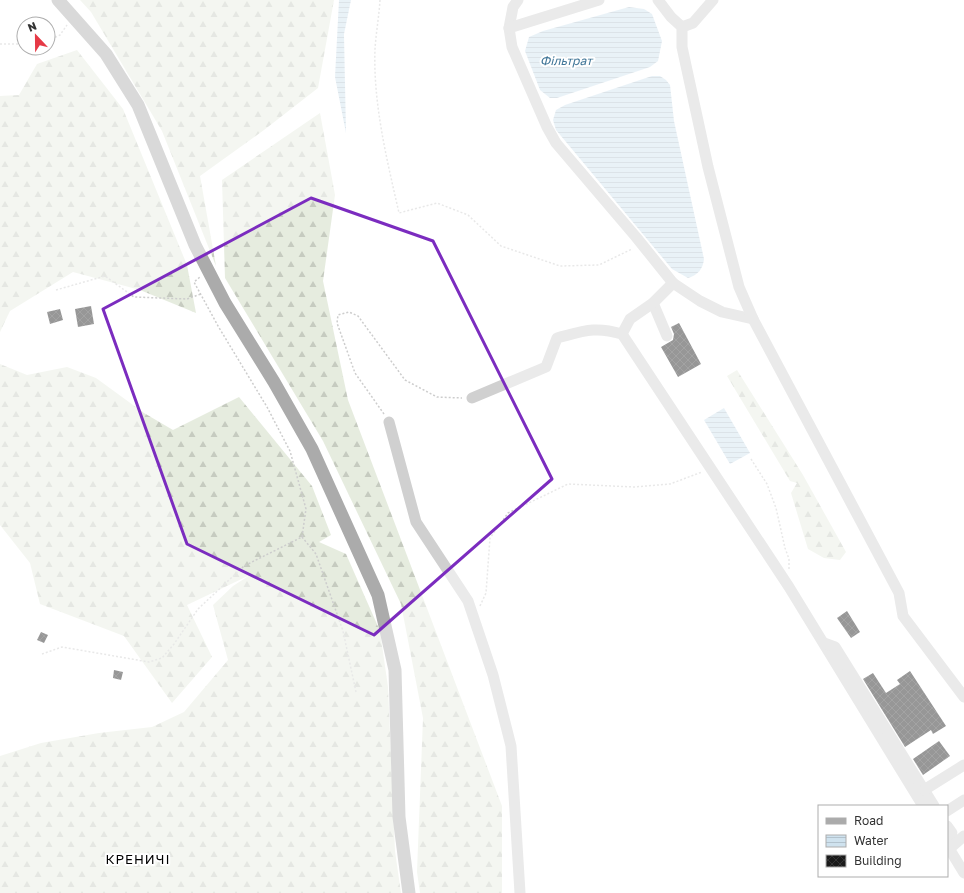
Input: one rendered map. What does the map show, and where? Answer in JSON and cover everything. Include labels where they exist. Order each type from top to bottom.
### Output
[{"type":"main road","points":[[58,0],[106,54],[138,105],[195,245],[225,303],[274,382],[312,449],[378,595],[395,670],[399,817],[409,893]]},
{"type":"lane","points":[[509,28],[599,0]]},
{"type":"lane","points":[[658,0],[682,27],[682,47],[708,167],[739,287],[754,319],[899,593],[903,616],[964,697]]},
{"type":"lane","points":[[682,27],[693,23],[713,0]]},
{"type":"lane","points":[[515,2],[509,28],[512,47],[547,127],[556,143],[643,244],[673,283],[700,301],[722,312],[754,319]]},
{"type":"lane","points":[[622,334],[630,319],[653,303],[673,283]]},
{"type":"lane","points":[[653,303],[667,336]]},
{"type":"lane","points":[[472,398],[546,367],[557,338],[591,329],[607,330],[622,334],[789,588],[922,805]]},
{"type":"lane","points":[[389,422],[416,522],[468,601],[493,675],[511,746],[520,893]]},
{"type":"lane","points":[[824,644],[836,647],[933,805]]},
{"type":"lane","points":[[924,790],[964,764]]},
{"type":"lane","points":[[948,810],[964,800]]},
{"type":"lane","points":[[948,827],[952,833],[948,847],[964,873]]},
{"type":"lane","points":[[948,847],[964,836]]},
{"type":"path","points":[[380,0],[375,50],[377,96],[387,159],[399,213],[437,203],[468,215],[501,246],[560,266],[600,265],[643,244]]},
{"type":"path","points":[[56,37],[60,35],[72,14]]},
{"type":"path","points":[[0,44],[16,44]]},
{"type":"path","points":[[209,271],[194,282],[218,326],[267,407],[290,451],[306,509],[302,537],[316,554],[343,631],[356,692]]},
{"type":"path","points":[[56,290],[105,276],[134,297],[187,299],[201,294]]},
{"type":"path","points":[[389,422],[355,373],[337,323],[338,315],[349,312],[358,316],[405,380],[436,397],[472,398]]},
{"type":"path","points":[[752,458],[767,484],[776,508],[789,560],[789,588]]},
{"type":"path","points":[[474,620],[486,593],[490,538],[508,513],[568,484],[634,487],[670,484],[711,468]]},
{"type":"path","points":[[42,654],[62,647],[149,662],[162,658],[174,644],[198,609],[244,566],[302,537]]},
{"type":"highlighted area","points":[[311,198],[433,241],[552,479],[374,635],[187,544],[103,309]]},
{"type":"green space","points":[[80,0],[334,0],[318,88],[264,130],[200,176],[216,266],[162,131],[91,12]]},
{"type":"green space","points":[[77,50],[123,109],[187,265],[196,313],[140,290],[73,272],[10,311],[0,332],[0,96],[19,95],[37,64]]},
{"type":"green space","points":[[320,113],[335,195],[323,281],[348,400],[502,806],[502,893],[420,893],[417,872],[423,718],[401,604],[323,441],[225,278],[222,180]]},
{"type":"green space","points":[[0,364],[27,375],[67,367],[96,378],[144,413],[173,430],[239,397],[312,486],[331,535],[319,542],[346,554],[380,631],[388,687],[395,851],[401,893],[0,893],[0,756],[41,743],[99,733],[152,727],[184,712],[228,660],[213,605],[233,586],[250,575],[187,605],[212,657],[172,703],[124,636],[40,604],[30,563],[0,525]]},
{"type":"green space","points":[[737,370],[803,475],[846,552],[840,560],[824,558],[808,549],[791,493],[797,483],[790,481],[727,376]]},
{"type":"water","points":[[339,0],[351,0],[344,34],[346,133],[335,77]]},
{"type":"water","name":"Фільтрат","points":[[629,7],[644,9],[652,14],[662,41],[658,61],[650,67],[557,98],[550,98],[540,90],[525,51],[529,37],[543,31]]},
{"type":"water","points":[[652,76],[660,76],[670,85],[674,121],[704,259],[699,271],[695,275],[688,278],[672,269],[556,130],[553,120],[556,110],[565,105]]},
{"type":"water","points":[[724,408],[750,453],[730,464],[704,420]]},
{"type":"building","points":[[91,306],[94,324],[78,327],[75,309]]},
{"type":"building","points":[[60,309],[63,320],[50,324],[47,312]]},
{"type":"building","points":[[679,323],[701,364],[678,377],[661,347],[673,340],[674,334],[671,327]]},
{"type":"building","points":[[847,611],[860,632],[851,638],[837,618]]},
{"type":"building","points":[[41,632],[48,635],[44,643],[37,640]]},
{"type":"building","points":[[114,670],[123,672],[121,680],[113,678]]},
{"type":"building","points":[[910,671],[946,726],[933,734],[931,730],[905,747],[863,679],[873,673],[886,693],[900,684],[897,680]]},
{"type":"building","points":[[939,741],[950,756],[923,775],[913,759]]},
{"type":"district","name":"КРЕНИЧІ","points":[[138,859]]}]
